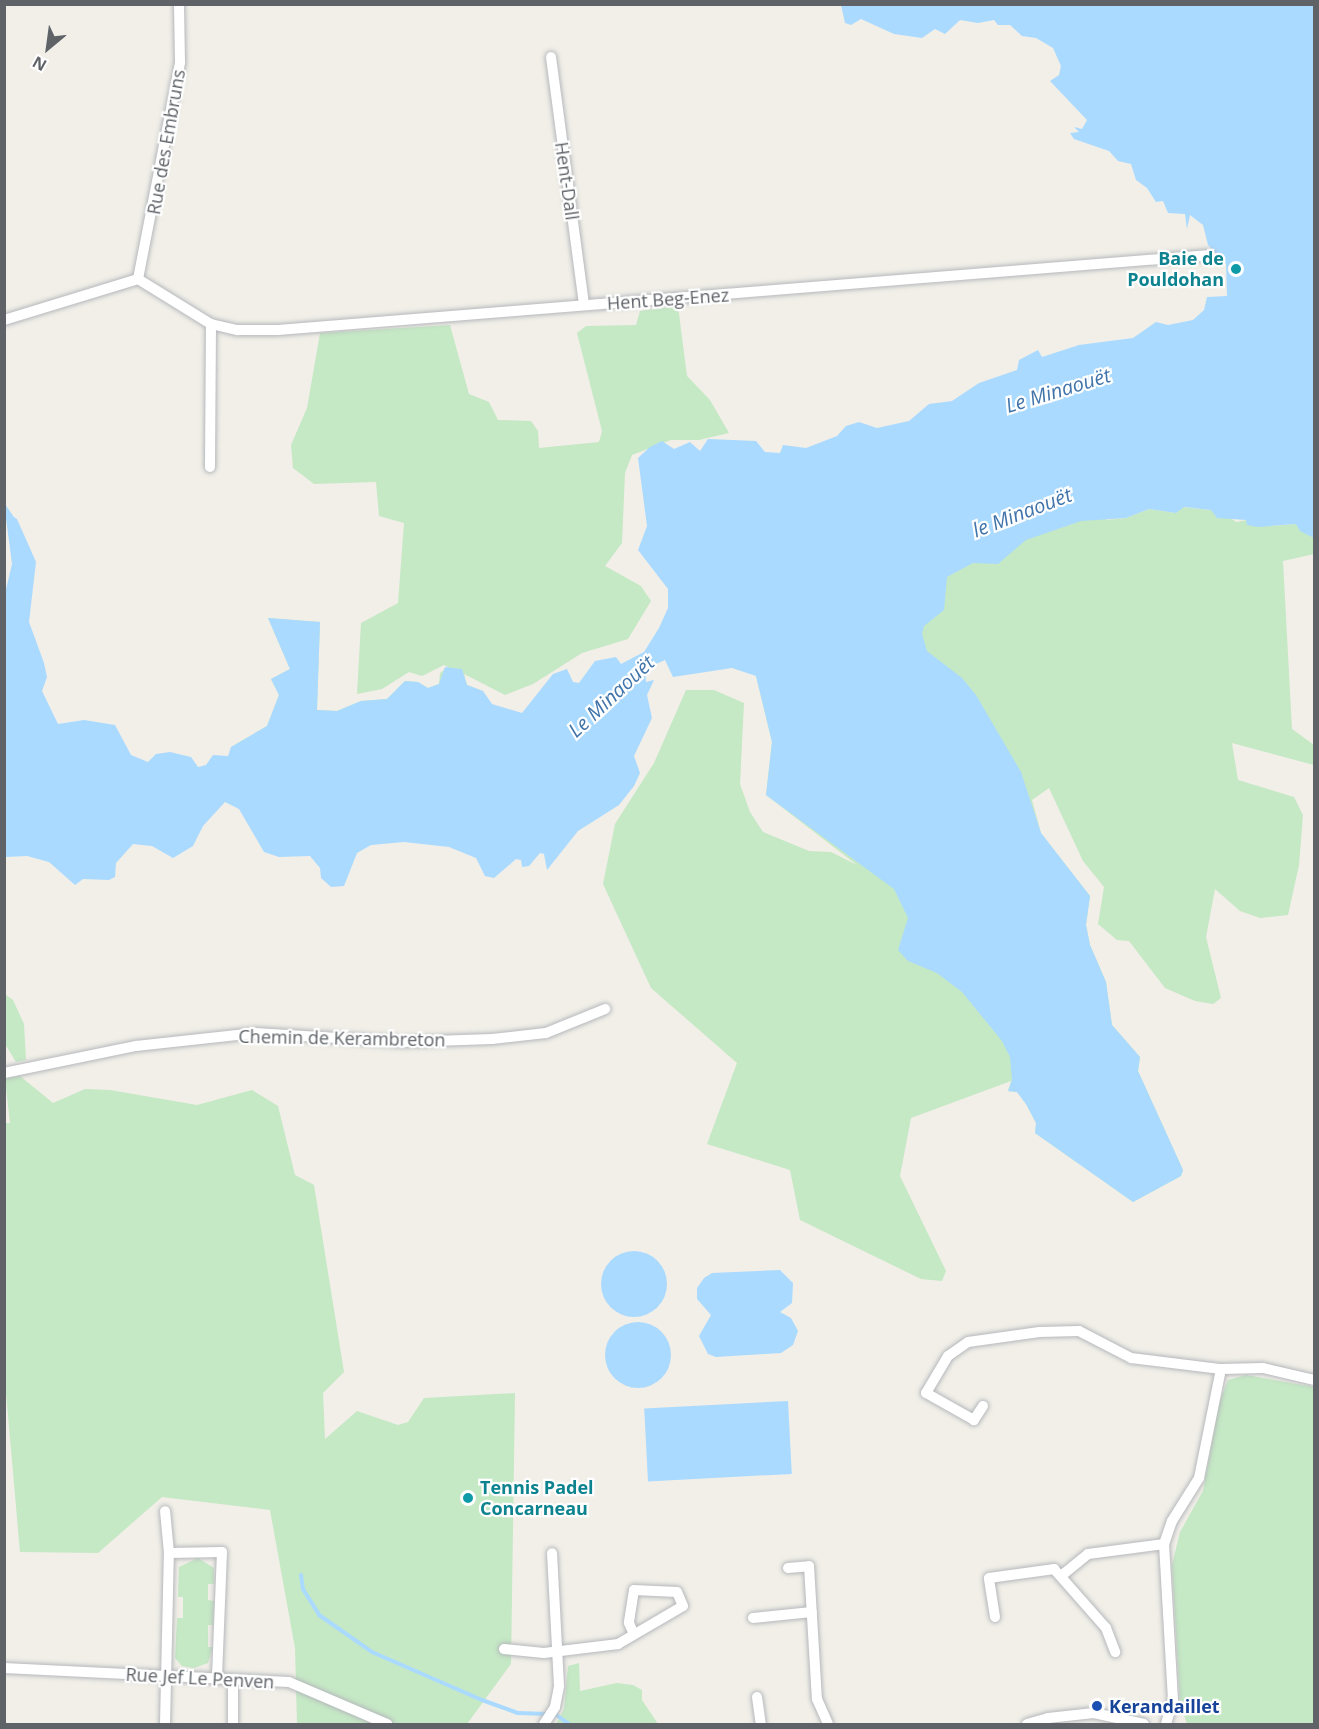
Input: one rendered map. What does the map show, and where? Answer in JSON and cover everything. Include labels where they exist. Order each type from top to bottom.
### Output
[{"type":"street","name":"Rue des Embruns","points":[[138,279],[145,260],[180,62],[179,4]]},
{"type":"street","name":"Hent-Dall","points":[[551,57],[584,305]]},
{"type":"street","name":"Hent Beg-Enez","points":[[138,279],[211,324],[238,330],[278,330],[1210,255]]},
{"type":"street","points":[[4,320],[138,279]]},
{"type":"street","points":[[210,467],[211,324]]},
{"type":"street","name":"Chemin de Kerambreton","points":[[4,1073],[136,1046],[255,1033],[403,1042],[492,1039],[546,1033],[605,1009]]},
{"type":"street","points":[[983,1406],[974,1420],[926,1393],[948,1356],[968,1342],[1079,1331],[1131,1358],[1221,1369],[1263,1368],[1314,1380]]},
{"type":"street","points":[[1166,1725],[1173,1700],[1164,1544],[1172,1521],[1199,1478],[1221,1369]]},
{"type":"street","points":[[165,1511],[169,1552],[165,1725]]},
{"type":"street","points":[[1061,1576],[1088,1554],[1164,1544]]},
{"type":"street","points":[[169,1552],[222,1552],[217,1679]]},
{"type":"street","points":[[544,1725],[558,1698],[559,1650],[552,1553]]},
{"type":"street","points":[[788,1568],[809,1566],[817,1699],[828,1725]]},
{"type":"street","points":[[995,1617],[989,1578],[1054,1569],[1107,1628],[1115,1652]]},
{"type":"street","points":[[504,1648],[544,1653],[618,1644],[683,1606],[677,1592],[634,1590],[629,1623],[634,1634]]},
{"type":"street","points":[[753,1618],[812,1612]]},
{"type":"street","name":"Rue Jef Le Penven","points":[[4,1668],[289,1682],[387,1725]]},
{"type":"street","points":[[232,1725],[233,1680]]},
{"type":"street","points":[[758,1697],[761,1725]]},
{"type":"street","points":[[1028,1725],[1048,1718],[1094,1713],[1144,1725]]},
{"type":"green space","points":[[678,306],[687,376],[710,400],[729,433],[699,440],[671,440],[632,455],[625,473],[622,543],[605,566],[641,586],[651,601],[628,639],[582,653],[533,684],[505,695],[464,674],[467,685],[483,691],[231,747],[267,726],[279,695],[271,679],[290,669],[268,618],[320,622],[317,710],[337,711],[361,701],[387,699],[405,681],[418,682],[428,688],[439,684],[440,673],[448,667],[444,665],[422,676],[409,672],[382,689],[357,694],[361,623],[398,603],[404,523],[379,516],[376,482],[314,484],[293,468],[291,445],[307,408],[320,333],[450,325],[469,394],[489,402],[498,420],[531,421],[538,431],[539,448],[599,442],[602,431],[577,333],[586,326],[636,325],[640,311]]},
{"type":"green space","points":[[1194,483],[1105,520],[1126,518],[1149,509],[1176,513],[1183,507],[1211,510],[1220,518],[1229,517],[1236,522],[1247,520],[1271,526],[1297,524],[1314,538],[1314,554],[1283,561],[1292,729],[1314,745],[1314,765],[1232,743],[1238,780],[1294,797],[1303,815],[1299,865],[1288,915],[1260,918],[1240,911],[1215,889],[1206,937],[1221,998],[1213,1004],[1195,1001],[1165,988],[1129,941],[1117,940],[1098,924],[1104,887],[1083,861],[1049,788],[1032,800],[1041,833],[1090,896],[1086,925],[1090,945],[1106,982],[1112,1025],[1140,1057],[1138,1071],[1183,1170],[1181,1176],[1133,1202],[1035,1133],[1036,1123],[1026,1104],[1017,1092],[1008,1091],[1011,1081],[911,1118],[900,1176],[946,1271],[942,1281],[921,1279],[800,1220],[790,1170],[707,1144],[737,1063],[651,988],[603,884],[615,824],[654,763],[686,690],[714,690],[744,703],[740,784],[750,812],[763,832],[809,851],[831,852],[857,865],[766,795],[772,742],[756,676],[858,563]]},
{"type":"green space","points":[[5,994],[13,1000],[24,1024],[26,1060],[16,1062],[5,1044]]},
{"type":"green space","points":[[20,1076],[53,1103],[85,1089],[110,1090],[197,1105],[252,1090],[278,1106],[295,1175],[314,1185],[344,1372],[323,1393],[325,1439],[357,1411],[398,1425],[408,1422],[424,1398],[515,1393],[511,1664],[467,1724],[297,1724],[295,1648],[270,1510],[162,1497],[98,1553],[20,1552],[4,1370],[4,1123],[10,1123],[5,1079]]},
{"type":"green space","points":[[1246,1375],[1314,1387],[1314,1724],[1187,1724],[1180,1703],[1172,1565],[1180,1532],[1203,1491],[1219,1403],[1228,1380]]},
{"type":"green space","points":[[198,1558],[214,1568],[214,1584],[208,1584],[208,1600],[214,1601],[213,1625],[208,1625],[208,1647],[213,1647],[208,1663],[194,1668],[182,1666],[175,1658],[177,1618],[183,1618],[183,1597],[178,1597],[179,1567]]},
{"type":"green space","points":[[579,1663],[580,1691],[617,1683],[633,1685],[642,1690],[642,1700],[658,1724],[556,1724],[564,1709],[568,1666]]},
{"type":"water","points":[[841,5],[1314,5],[1314,538],[1300,531],[1296,524],[1258,527],[1247,525],[1246,520],[1217,518],[1211,510],[1184,507],[1176,513],[1149,509],[1126,518],[1081,521],[1026,540],[998,564],[973,563],[947,577],[944,610],[924,626],[922,634],[927,651],[962,678],[976,695],[1021,772],[1041,833],[1090,896],[1086,925],[1090,945],[1106,982],[1112,1025],[1140,1057],[1138,1071],[1183,1170],[1181,1176],[1133,1202],[1035,1133],[1036,1123],[1026,1104],[1017,1092],[1008,1091],[1012,1080],[1010,1057],[1002,1041],[962,992],[937,973],[908,961],[898,950],[908,918],[894,889],[766,795],[772,742],[756,676],[732,668],[673,677],[665,660],[645,669],[646,682],[654,680],[647,695],[652,718],[634,756],[640,773],[634,786],[619,805],[578,831],[547,870],[544,854],[540,853],[529,866],[522,867],[521,860],[516,859],[494,878],[485,876],[476,858],[449,847],[404,842],[371,845],[357,853],[344,886],[331,887],[321,878],[320,868],[310,856],[279,857],[264,852],[239,809],[225,802],[203,826],[193,846],[173,858],[152,846],[133,844],[116,863],[115,877],[109,880],[83,879],[75,885],[49,862],[27,856],[5,857],[4,598],[12,564],[5,511],[17,519],[36,562],[29,622],[47,677],[42,691],[58,724],[84,720],[115,725],[131,755],[148,762],[156,754],[170,752],[191,757],[198,767],[206,765],[213,755],[228,756],[231,747],[267,726],[279,695],[271,679],[290,669],[268,618],[320,622],[317,710],[337,711],[361,701],[387,699],[405,681],[418,682],[428,688],[439,684],[445,667],[462,669],[467,685],[483,691],[492,704],[522,713],[553,674],[567,669],[573,682],[579,683],[595,661],[616,657],[621,664],[644,652],[659,628],[668,608],[668,589],[638,550],[647,526],[638,458],[650,447],[662,441],[674,449],[690,442],[700,451],[708,439],[756,441],[765,452],[780,453],[783,445],[806,448],[837,436],[846,426],[859,422],[877,428],[909,421],[929,404],[952,401],[979,383],[1017,370],[1019,360],[1038,350],[1042,357],[1079,345],[1133,338],[1156,322],[1168,325],[1193,320],[1204,310],[1207,297],[1227,296],[1226,264],[1208,245],[1203,225],[1190,215],[1187,229],[1185,214],[1168,213],[1163,201],[1156,202],[1147,188],[1136,180],[1131,164],[1118,161],[1109,151],[1074,139],[1070,133],[1079,132],[1074,127],[1082,129],[1087,120],[1050,81],[1059,75],[1061,66],[1053,48],[1036,38],[1022,36],[1010,25],[998,25],[994,20],[978,23],[960,20],[945,34],[935,29],[922,38],[894,34],[861,19],[851,25],[845,23]]},
{"type":"water","points":[[634,1251],[646,1254],[657,1261],[664,1272],[667,1284],[664,1296],[657,1307],[646,1314],[634,1317],[622,1314],[611,1307],[604,1296],[601,1284],[604,1272],[611,1261],[622,1254]]},
{"type":"water","points":[[780,1270],[793,1283],[792,1303],[780,1312],[791,1318],[798,1331],[793,1345],[781,1353],[716,1357],[708,1354],[699,1336],[711,1315],[697,1299],[697,1288],[704,1278],[712,1273]]},
{"type":"water","points":[[638,1322],[650,1325],[661,1332],[668,1343],[671,1355],[668,1367],[661,1378],[650,1385],[638,1388],[626,1385],[615,1378],[608,1367],[605,1355],[608,1343],[615,1332],[626,1325]]},
{"type":"water","points":[[788,1401],[792,1474],[648,1481],[644,1409]]},
{"type":"waterway","points":[[4,506],[12,518]]},
{"type":"waterway","points":[[301,1575],[303,1589],[319,1615],[372,1652],[482,1700],[518,1713],[555,1714],[569,1724]]},
{"type":"place","name":"Baie de Pouldohan","points":[[1236,269]]},
{"type":"place","name":"Tennis Padel Concarneau","points":[[468,1498]]},
{"type":"place","name":"Kerandaillet","points":[[1097,1706]]},
{"type":"water label","name":"Le Minaouët","points":[[1058,390]]},
{"type":"water label","name":"le Minaouët","points":[[1022,512]]},
{"type":"water label","name":"Le Minaouët","points":[[611,696]]}]
